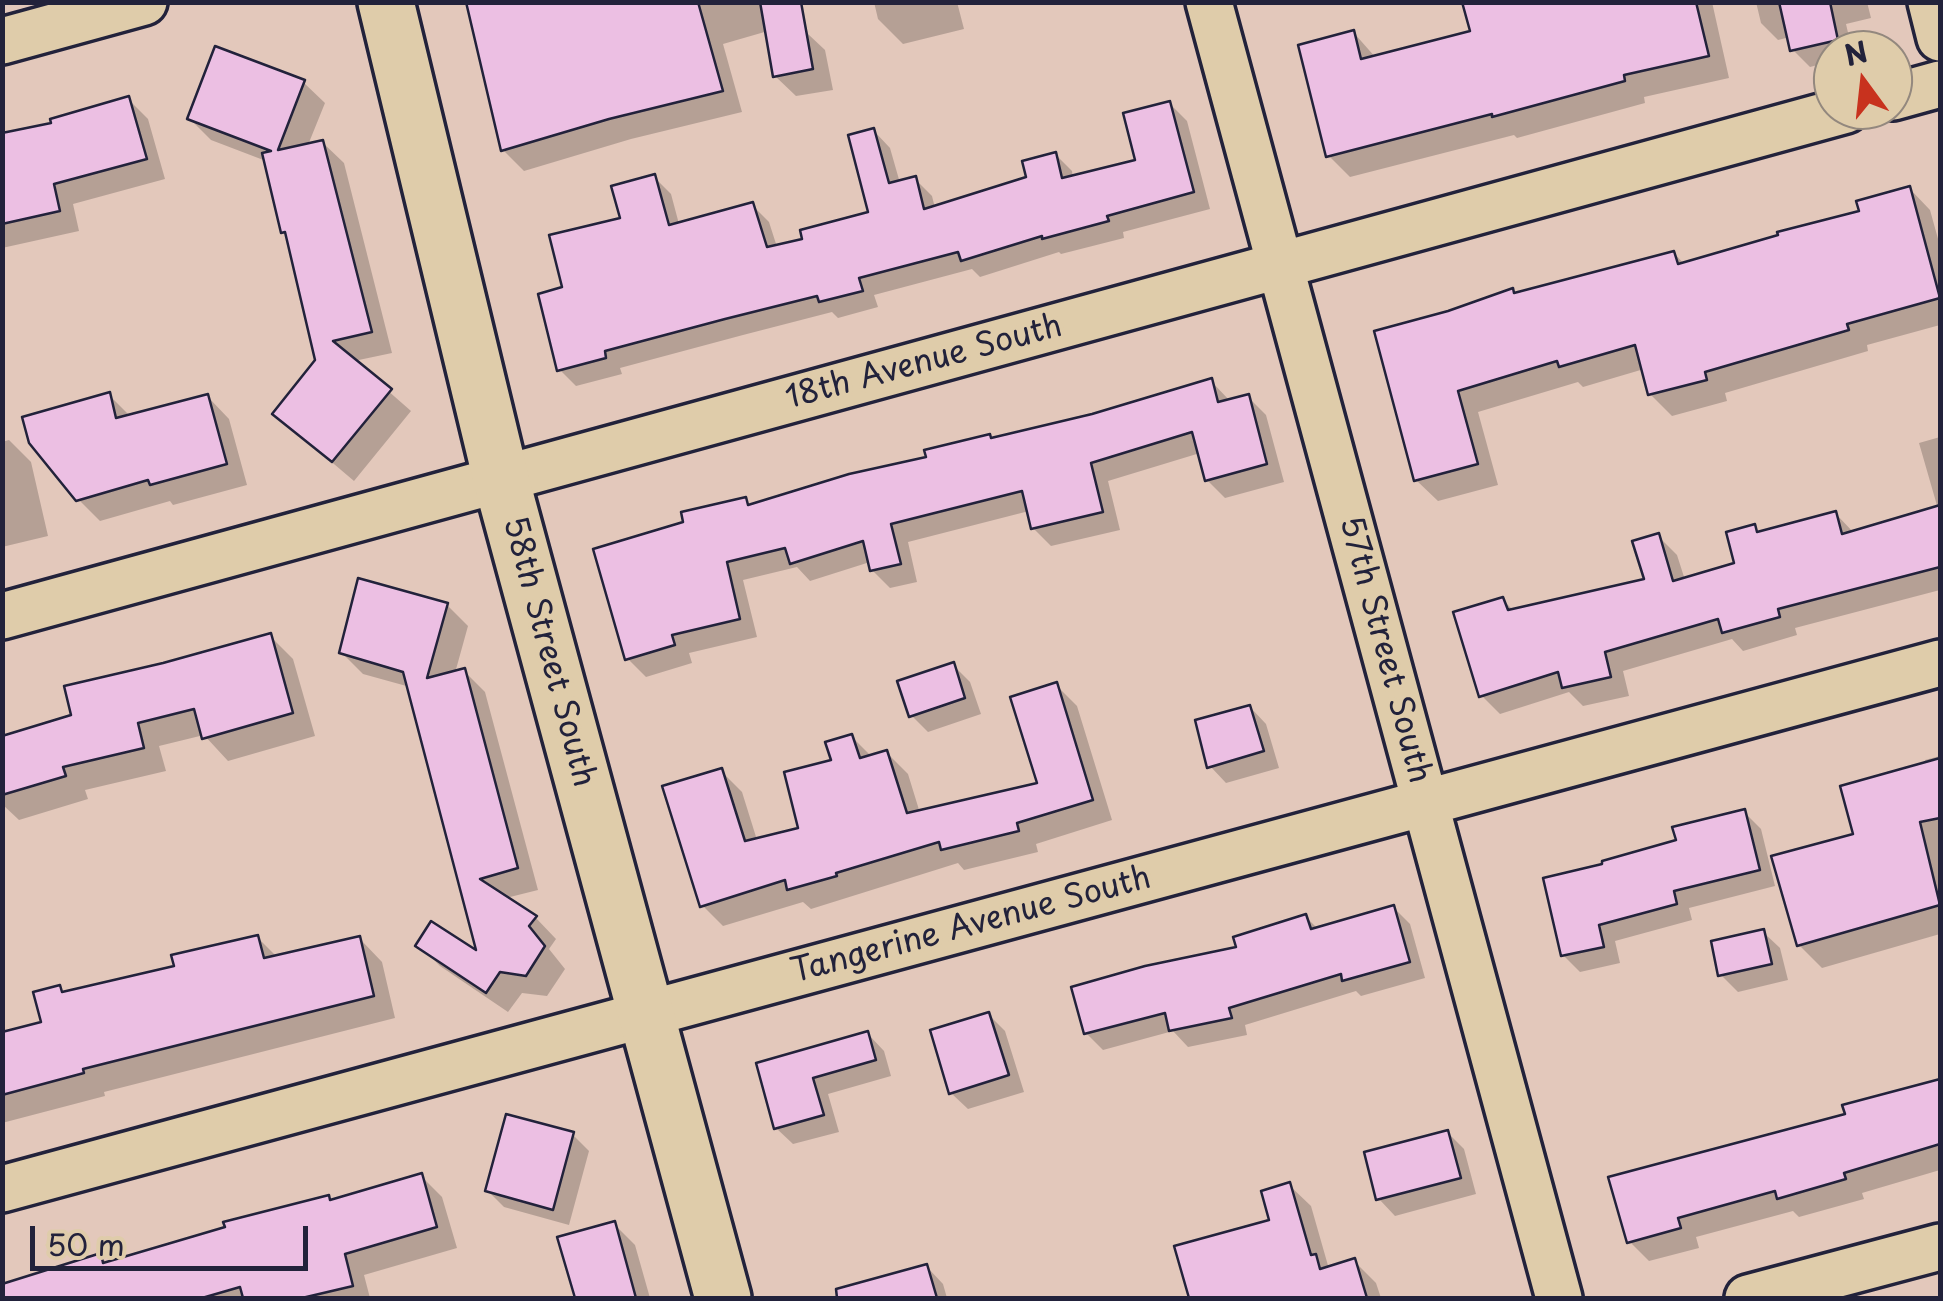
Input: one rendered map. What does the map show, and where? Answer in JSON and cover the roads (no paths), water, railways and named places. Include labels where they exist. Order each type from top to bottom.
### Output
[{"type":"street","points":[[2,41],[144,2]]},
{"type":"street","name":"58th Street South","points":[[386,2],[501,479],[723,1298]]},
{"type":"street","name":"57th Street South","points":[[1208,2],[1560,1298]]},
{"type":"street","points":[[1931,2],[1940,38]]},
{"type":"street","points":[[1913,91],[1940,84]]},
{"type":"street","name":"18th Avenue South","points":[[2,616],[1813,119]]},
{"type":"street","name":"Tangerine Avenue South","points":[[2,1188],[1940,663]]},
{"type":"street","points":[[1748,1298],[1940,1247]]}]
